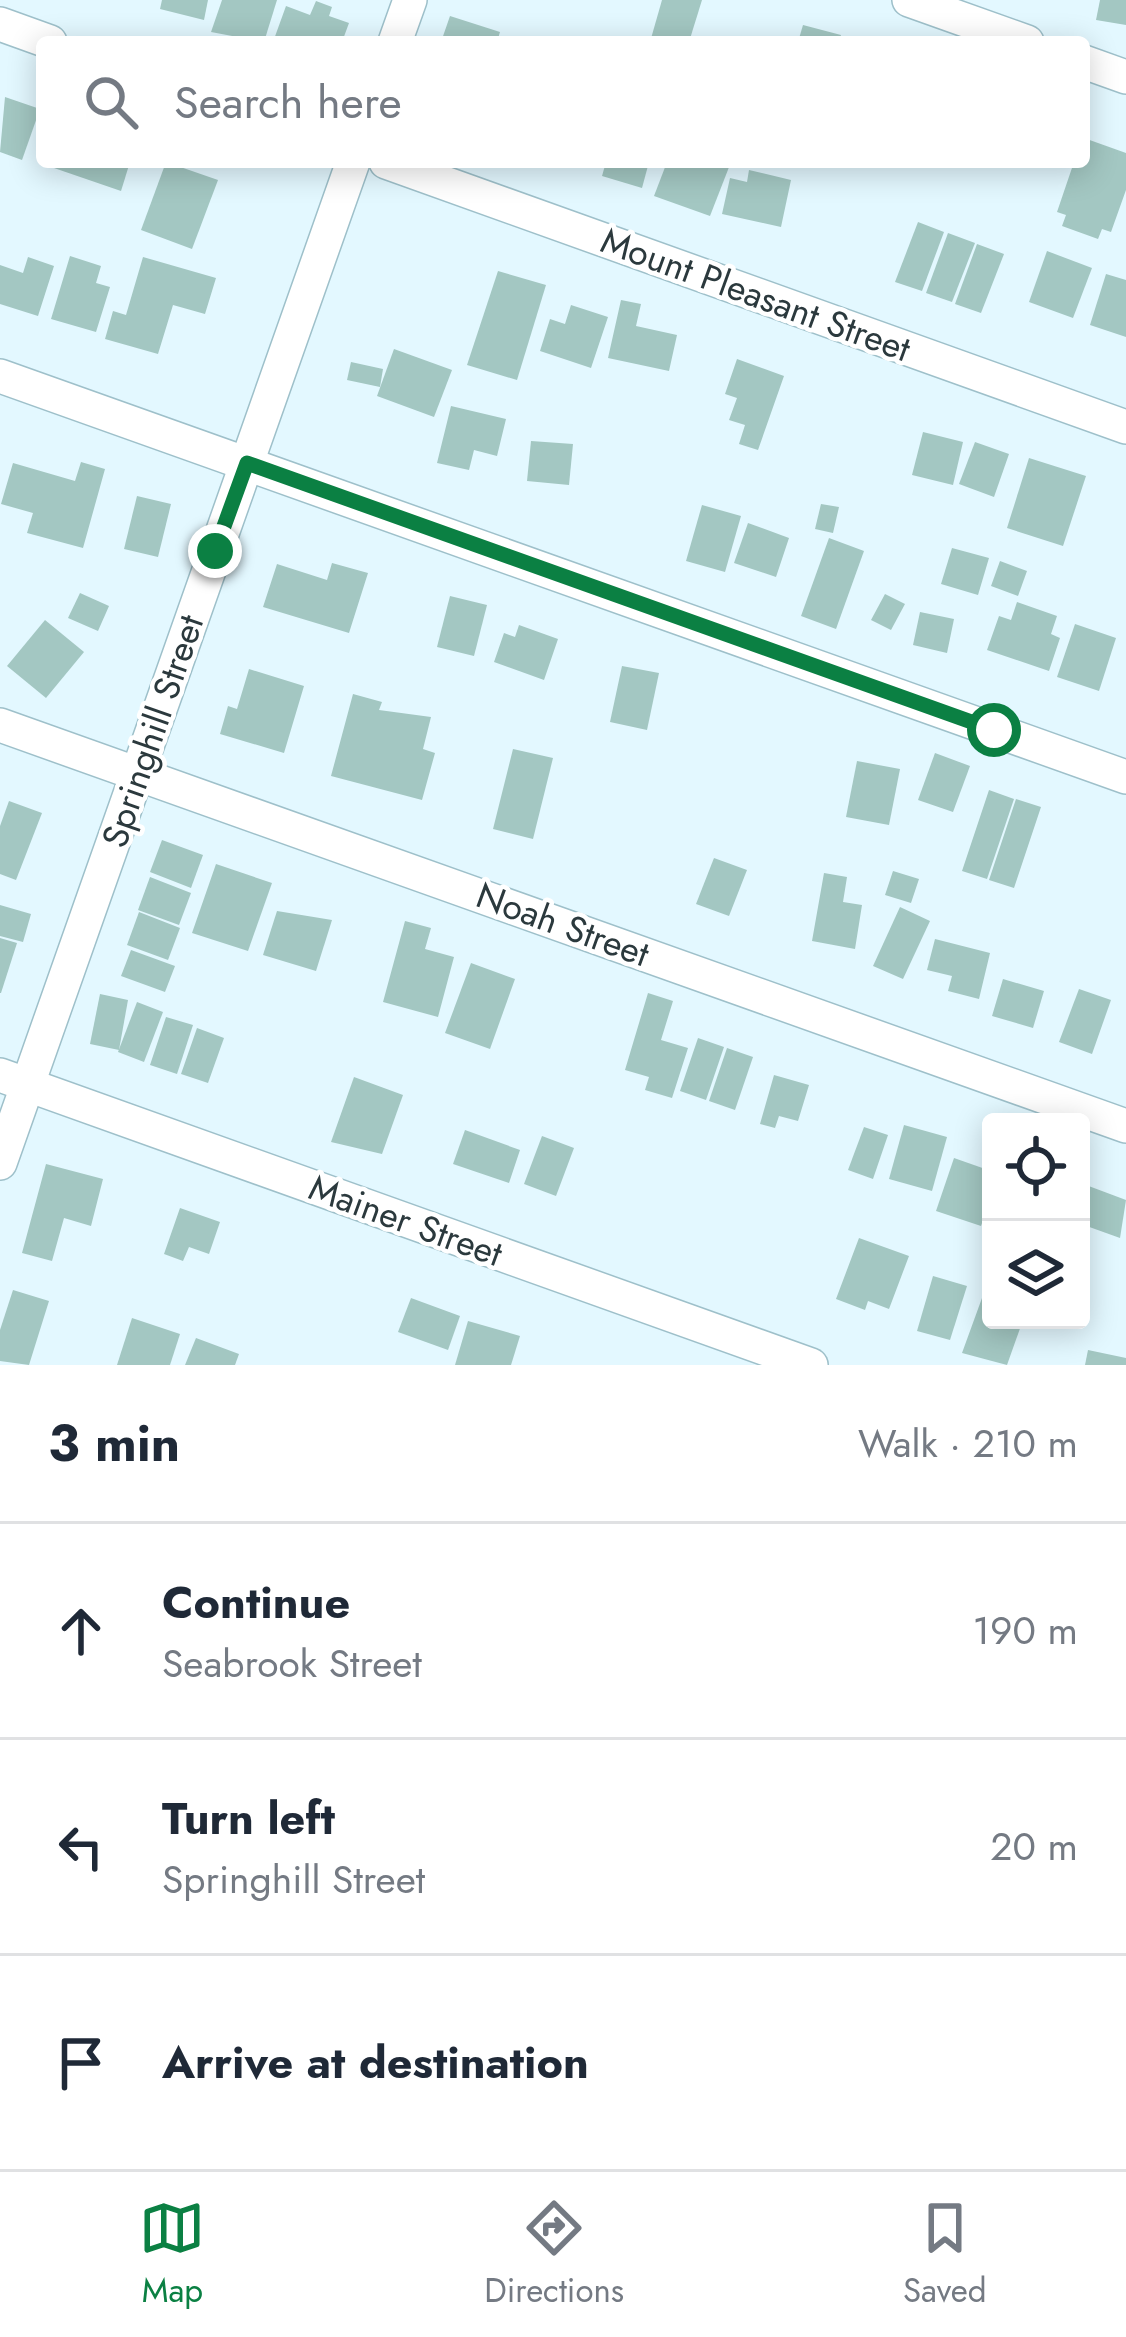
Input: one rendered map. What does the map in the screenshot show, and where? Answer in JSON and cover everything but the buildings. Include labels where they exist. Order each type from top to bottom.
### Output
[{"type":"street","points":[[397,36],[410,0]]},
{"type":"street","points":[[910,0],[1010,36]]},
{"type":"street","points":[[0,24],[36,37]]},
{"type":"street","points":[[1090,64],[1126,77]]},
{"type":"street","name":"Springhill Street","points":[[0,1163],[14,1080],[138,772],[350,168]]},
{"type":"street","name":"Mount Pleasant Street","points":[[403,168],[1126,427]]},
{"type":"street","points":[[0,376],[1126,777]]},
{"type":"street","name":"Noah Street","points":[[0,725],[1126,1126]]},
{"type":"street","name":"Mainer Street","points":[[14,1080],[811,1365]]},
{"type":"route","points":[[215,551],[247,463],[994,730]]}]
